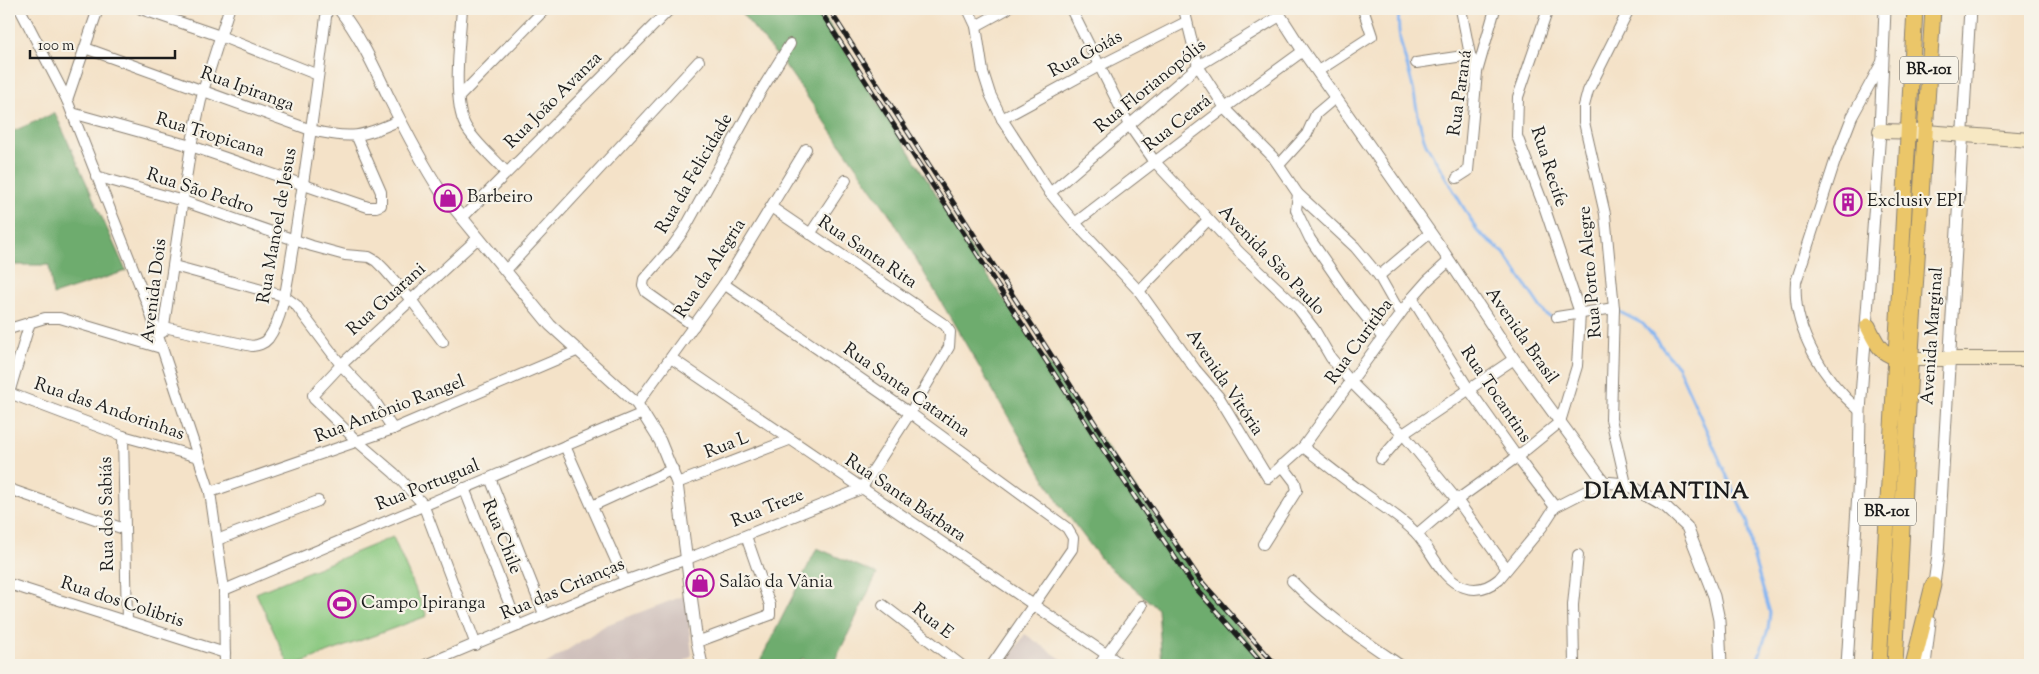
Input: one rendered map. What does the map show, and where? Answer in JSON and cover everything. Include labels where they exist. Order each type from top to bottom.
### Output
[{"type":"main road","name":"BR-101","points":[[1895,665],[1909,132],[1916,9]]},
{"type":"main road","name":"BR-101","points":[[1879,665],[1903,359],[1926,132],[1933,9]]},
{"type":"main road","points":[[1880,131],[1926,132],[2030,140]]},
{"type":"main road","points":[[1868,326],[1878,346],[1884,353],[1903,359],[2030,359]]},
{"type":"main road","points":[[1913,665],[1934,586]]},
{"type":"street","points":[[20,9],[67,100],[148,306],[161,348]]},
{"type":"street","points":[[67,100],[98,9]]},
{"type":"street","points":[[141,9],[220,36],[318,76]]},
{"type":"street","name":"Avenida Dois","points":[[225,665],[224,590],[210,492],[161,348],[191,146],[203,91],[229,9]]},
{"type":"street","name":"Rua Manoel de Jesus","points":[[164,327],[252,346],[261,345],[268,340],[276,324],[284,296],[294,240],[327,9]]},
{"type":"street","points":[[340,9],[366,50],[428,173],[478,238],[550,325],[640,408],[673,469],[677,483],[697,642],[702,665]]},
{"type":"street","points":[[462,9],[459,97],[462,116],[469,130],[506,172]]},
{"type":"street","points":[[459,97],[545,9]]},
{"type":"street","name":"Rua João Avanza","points":[[462,218],[670,9]]},
{"type":"street","name":"Avenida Vitória","points":[[968,9],[976,26],[983,72],[990,94],[1002,120],[1050,193],[1075,224],[1139,291],[1195,369],[1219,397],[1268,478],[1303,447]]},
{"type":"street","points":[[976,26],[1007,9]]},
{"type":"street","name":"Avenida São Paulo","points":[[1071,9],[1129,125],[1155,162],[1239,252],[1297,307],[1314,329],[1331,358],[1351,382],[1403,434],[1457,500],[1507,569]]},
{"type":"street","points":[[1184,9],[1198,66],[1225,108],[1279,164],[1298,194],[1355,246],[1379,276],[1400,313]]},
{"type":"street","points":[[1318,72],[1372,36],[1364,9]]},
{"type":"street","points":[[1461,9],[1470,55],[1477,72]]},
{"type":"street","name":"Rua Paraná","points":[[1457,178],[1468,171],[1477,72],[1495,9]]},
{"type":"street","name":"Rua Recife","points":[[1548,9],[1518,97],[1516,136],[1544,209],[1580,313],[1577,366],[1560,422]]},
{"type":"street","name":"Rua Porto Alegre","points":[[1626,484],[1611,418],[1614,308],[1605,214],[1584,122],[1584,106],[1588,91],[1630,9]]},
{"type":"street","points":[[1847,665],[1858,485],[1860,411],[1868,326],[1880,131],[1885,9]]},
{"type":"street","name":"Avenida Marginal","points":[[1925,665],[1938,555],[1970,9]]},
{"type":"street","name":"Avenida Brasil","points":[[1278,12],[1302,52],[1318,72],[1430,233],[1514,359],[1604,482]]},
{"type":"street","name":"Rua Florianopólis","points":[[1050,193],[1198,66],[1278,12]]},
{"type":"street","name":"Rua Goiás","points":[[1002,120],[1098,66],[1186,22]]},
{"type":"street","name":"Rua da Felicidade","points":[[694,326],[646,292],[643,284],[644,279],[684,230],[759,94],[790,44]]},
{"type":"street","name":"Rua Ipiranga","points":[[85,48],[310,130],[327,134],[357,137],[400,120]]},
{"type":"street","name":"Rua Ceará","points":[[1075,224],[1225,108],[1302,52]]},
{"type":"street","points":[[1416,63],[1470,55]]},
{"type":"street","points":[[506,270],[699,61]]},
{"type":"street","points":[[1860,411],[1842,395],[1822,369],[1801,323],[1794,299],[1796,282],[1834,161],[1852,117],[1882,62]]},
{"type":"street","points":[[1279,164],[1307,134],[1316,114],[1335,98]]},
{"type":"street","name":"Rua Tropicana","points":[[72,113],[191,146],[303,183],[368,207],[376,207],[381,205],[381,192],[357,137]]},
{"type":"street","name":"Rua da Alegria","points":[[640,408],[671,358],[724,284],[806,149]]},
{"type":"street","name":"Rua São Pedro","points":[[96,176],[183,201],[330,251],[376,261],[412,301],[443,342]]},
{"type":"street","points":[[810,234],[846,180]]},
{"type":"street","points":[[1298,194],[1296,210],[1310,239],[1350,297],[1382,337]]},
{"type":"street","name":"Rua Santa Rita","points":[[771,207],[945,325],[950,332],[949,347],[910,413]]},
{"type":"street","points":[[1139,291],[1208,220]]},
{"type":"street","points":[[1379,276],[1430,233]]},
{"type":"street","name":"Rua Guarani","points":[[358,442],[314,399],[314,392],[478,238]]},
{"type":"street","name":"Rua Curitiba","points":[[1303,447],[1400,313],[1427,281],[1449,262]]},
{"type":"street","points":[[174,266],[284,296],[296,305],[341,365],[374,400],[393,429]]},
{"type":"street","name":"Rua Santa Catarina","points":[[724,284],[910,413],[1067,528],[1073,538],[1072,549],[1033,605]]},
{"type":"street","name":"Rua Tocantins","points":[[1412,298],[1468,388],[1517,457],[1556,507]]},
{"type":"street","points":[[1557,317],[1614,308]]},
{"type":"street","points":[[9,329],[45,318],[60,318],[161,348]]},
{"type":"street","points":[[9,393],[30,322]]},
{"type":"street","name":"Rua Antônio Rangel","points":[[210,492],[393,429],[579,350]]},
{"type":"street","name":"Rua Santa Bárbara","points":[[671,358],[1122,665]]},
{"type":"street","points":[[1381,459],[1403,434],[1468,388],[1514,359]]},
{"type":"street","name":"Rua das Andorinhas","points":[[9,393],[123,436],[198,457]]},
{"type":"street","name":"Rua Portugual","points":[[224,590],[423,504],[565,446],[640,408]]},
{"type":"street","points":[[861,489],[910,413]]},
{"type":"street","points":[[1417,534],[1457,500],[1517,457],[1560,422]]},
{"type":"street","name":"Rua dos Sabiás","points":[[123,436],[127,621]]},
{"type":"street","name":"Rua L","points":[[677,483],[789,440]]},
{"type":"street","points":[[358,442],[394,473],[423,504],[476,645]]},
{"type":"street","points":[[565,446],[625,580]]},
{"type":"street","points":[[1303,447],[1361,491],[1392,511],[1417,534],[1445,573],[1463,587],[1484,589],[1491,586],[1507,569],[1556,507],[1604,482],[1626,484],[1666,507],[1687,527],[1714,596],[1718,620],[1721,665]]},
{"type":"street","points":[[1263,544],[1297,490],[1295,482],[1282,465]]},
{"type":"street","points":[[592,506],[673,469]]},
{"type":"street","points":[[490,478],[544,614]]},
{"type":"street","name":"Rua Chile","points":[[464,488],[518,626]]},
{"type":"street","points":[[9,489],[124,530]]},
{"type":"street","name":"Rua Treze","points":[[688,559],[861,489]]},
{"type":"street","points":[[218,540],[318,501]]},
{"type":"street","points":[[697,642],[770,615],[770,605],[746,536]]},
{"type":"street","points":[[1574,665],[1573,605],[1578,555]]},
{"type":"street","name":"Rua das Crianças","points":[[425,665],[441,662],[544,614],[625,580],[688,559]]},
{"type":"street","points":[[1292,580],[1311,600],[1348,630],[1400,665]]},
{"type":"street","name":"Rua dos Colibris","points":[[9,584],[225,653]]},
{"type":"street","name":"Rua E","points":[[883,605],[961,665]]},
{"type":"street","points":[[992,665],[1033,605]]},
{"type":"street","points":[[1099,665],[1142,606]]},
{"type":"shaded area","points":[[686,595],[692,655],[680,665],[544,665],[606,625]]},
{"type":"shaded area","points":[[1025,634],[1070,665],[1004,665]]},
{"type":"green space","points":[[738,9],[819,9],[991,281],[1199,580],[1270,665],[1162,665],[1158,609],[1104,563],[1060,505],[892,218],[787,68]]},
{"type":"green space","points":[[55,113],[126,271],[53,295],[49,265],[9,265],[9,133]]},
{"type":"green space","name":"Campo Ipiranga","points":[[393,537],[427,616],[294,665],[289,665],[256,593]]},
{"type":"green space","points":[[817,548],[877,574],[833,665],[812,665],[802,658],[798,665],[758,665]]},
{"type":"waterway","points":[[1397,9],[1399,11],[1400,40],[1426,144],[1478,232],[1504,253],[1545,314],[1555,319]]},
{"type":"waterway","points":[[1618,311],[1643,324],[1678,367],[1748,523],[1754,559],[1770,613],[1768,629],[1758,659]]},
{"type":"railway","points":[[819,9],[1108,457],[1194,586],[1264,665]]},
{"type":"railway","points":[[829,9],[1114,453],[1201,581],[1276,665]]},
{"type":"place","name":"Barbeiro","points":[[448,198]]},
{"type":"place","name":"Exclusiv EPI","points":[[1848,202]]},
{"type":"place","name":"Salão da Vânia","points":[[700,583]]},
{"type":"place","name":"Campo Ipiranga","points":[[342,604]]},
{"type":"district","name":"DIAMANTINA","points":[[1667,493]]}]
